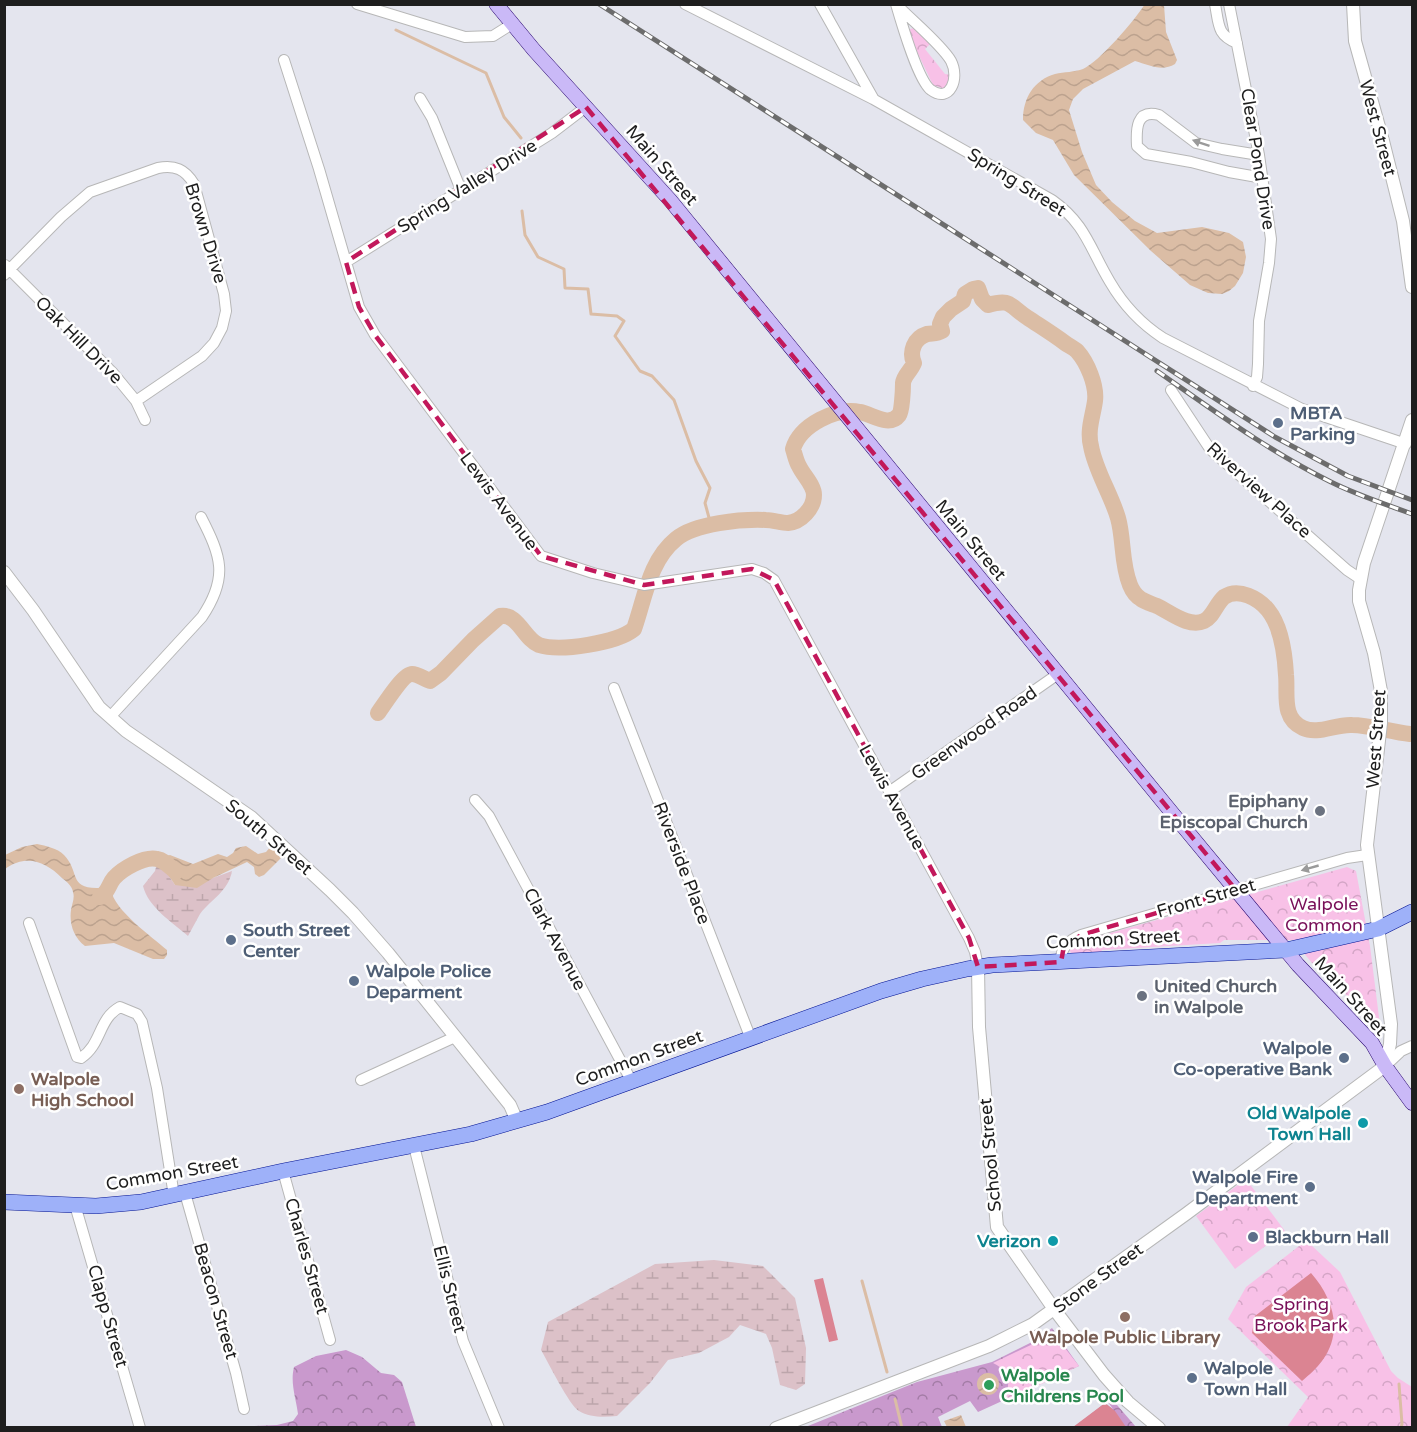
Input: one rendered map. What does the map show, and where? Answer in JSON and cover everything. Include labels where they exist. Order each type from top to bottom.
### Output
[{"type":"main road","name":"Main Street","points":[[496,4],[669,200],[1286,950],[1372,1043],[1385,1066],[1413,1103]]},
{"type":"main road","name":"Common Street","points":[[4,1202],[117,1205],[179,1195],[471,1134],[632,1082],[881,991],[921,979],[978,967],[1286,950],[1378,928],[1413,912]]},
{"type":"street","points":[[357,4],[465,38],[493,36],[512,24]]},
{"type":"street","name":"Spring Street","points":[[685,4],[873,99],[1037,190],[1065,209],[1083,229],[1109,281],[1137,319],[1163,338],[1253,386],[1302,409],[1406,444]]},
{"type":"street","points":[[820,4],[873,99]]},
{"type":"street","points":[[896,4],[950,59],[955,78],[954,85],[948,92],[941,94],[935,92],[930,90],[926,84],[914,59],[896,4]]},
{"type":"street","points":[[1215,4],[1221,34],[1237,43]]},
{"type":"street","name":"Clear Pond Drive","points":[[1229,4],[1263,178],[1271,248],[1259,321],[1257,377],[1253,386]]},
{"type":"street","name":"West Street","points":[[1353,4],[1355,41],[1383,141],[1402,221],[1413,287]]},
{"type":"street","name":"Lewis Avenue","points":[[284,60],[319,169],[359,307],[375,335],[541,556],[593,573],[648,585],[752,568],[774,580],[969,939],[978,967]]},
{"type":"street","points":[[420,98],[432,118],[461,190]]},
{"type":"street","name":"Spring Valley Drive","points":[[346,262],[552,133],[586,106]]},
{"type":"street","points":[[1258,155],[1196,143],[1160,115],[1154,113],[1148,113],[1140,119],[1136,131],[1137,146],[1141,152],[1146,154],[1263,178]]},
{"type":"street","name":"Brown Drive","points":[[6,270],[90,192],[158,168],[170,166],[180,169],[189,176],[194,184],[220,278],[226,311],[222,328],[202,356],[136,401]]},
{"type":"street","points":[[1402,221],[1413,230]]},
{"type":"street","name":"Oak Hill Drive","points":[[6,270],[113,373],[136,401],[145,420]]},
{"type":"street","name":"Riverview Place","points":[[1171,390],[1210,449],[1347,570],[1359,578]]},
{"type":"street","name":"West Street","points":[[1385,1066],[1390,1044],[1391,1024],[1367,855],[1381,723],[1379,678],[1359,601],[1359,578],[1413,420]]},
{"type":"street","points":[[110,717],[202,616],[214,598],[218,585],[219,559],[216,546],[201,517]]},
{"type":"street","name":"South Street","points":[[4,572],[33,609],[90,696],[110,717],[266,830],[359,919],[510,1105],[517,1121]]},
{"type":"street","name":"Greenwood Road","points":[[890,792],[1058,674]]},
{"type":"street","name":"Riverside Place","points":[[614,688],[751,1039]]},
{"type":"street","name":"Clark Avenue","points":[[474,800],[489,816],[632,1082]]},
{"type":"street","name":"Front Street","points":[[1061,962],[1064,946],[1081,935],[1347,858],[1367,855]]},
{"type":"street","name":"Beacon Street","points":[[28,923],[77,1057],[81,1058],[91,1050],[110,1013],[120,1007],[137,1014],[142,1022],[179,1195],[236,1373],[244,1409]]},
{"type":"street","name":"School Street","points":[[978,967],[979,1027],[997,1227],[1054,1309],[1110,1383],[1128,1402],[1159,1428]]},
{"type":"street","points":[[361,1080],[454,1036]]},
{"type":"street","points":[[1385,1066],[1401,1052],[1413,1046]]},
{"type":"street","name":"Stone Street","points":[[776,1428],[997,1343],[1019,1332],[1204,1201],[1385,1066]]},
{"type":"street","name":"Ellis Street","points":[[414,1146],[463,1341],[499,1428]]},
{"type":"street","name":"Charles Street","points":[[283,1172],[330,1340]]},
{"type":"street","name":"Clapp Street","points":[[75,1205],[140,1428]]},
{"type":"highlighted area","points":[[586,107],[1236,890],[1081,935],[1064,946],[1061,962],[978,967],[969,938],[774,580],[752,569],[644,585],[541,556],[375,335],[359,307],[346,262]]},
{"type":"green space","points":[[914,28],[931,43],[925,49],[945,74],[952,75],[945,89],[933,85],[908,33]]},
{"type":"green space","points":[[158,859],[175,885],[213,878],[232,871],[227,884],[200,914],[188,936],[161,914],[146,894],[143,886],[155,871]]},
{"type":"green space","name":"Walpole Common","points":[[1347,867],[1356,871],[1370,946],[1381,1033],[1325,972],[1312,963],[1293,940],[1224,940],[1220,943],[1102,950],[1100,954],[1071,954],[1069,947],[1074,943]]},
{"type":"green space","points":[[1246,1179],[1285,1231],[1235,1269],[1196,1216]]},
{"type":"green space","name":"Spring Brook Park","points":[[1303,1243],[1310,1244],[1340,1272],[1391,1371],[1412,1387],[1412,1427],[1287,1427],[1308,1397],[1228,1319],[1246,1287]]},
{"type":"green space","points":[[714,1260],[763,1266],[795,1298],[806,1348],[805,1384],[796,1390],[780,1385],[772,1348],[766,1334],[740,1325],[729,1337],[699,1353],[668,1360],[650,1383],[617,1416],[593,1416],[579,1411],[564,1392],[541,1350],[548,1322],[655,1264]]},
{"type":"green space","points":[[1311,1273],[1330,1304],[1334,1327],[1329,1350],[1320,1364],[1302,1381],[1252,1333],[1255,1316]]},
{"type":"green space","points":[[823,1278],[838,1340],[829,1342],[814,1280]]},
{"type":"green space","points":[[1052,1328],[1079,1366],[978,1412],[970,1401],[938,1417],[942,1427],[803,1428],[917,1382],[992,1362],[1036,1340]]},
{"type":"green space","points":[[1054,1334],[1079,1366],[1002,1403],[1007,1391],[1007,1375],[993,1363]]},
{"type":"green space","points":[[346,1350],[362,1357],[381,1373],[394,1375],[402,1382],[416,1427],[230,1427],[277,1425],[293,1421],[298,1414],[293,1385],[294,1367],[316,1356]]},
{"type":"green space","points":[[1111,1398],[1136,1427],[1073,1428],[1105,1403],[1113,1409],[1107,1401]]},
{"type":"green space","points":[[1105,1403],[1115,1411],[1126,1427],[1073,1427]]},
{"type":"water","points":[[1145,4],[1164,5],[1166,32],[1177,60],[1175,64],[1160,68],[1135,61],[1083,89],[1073,99],[1069,110],[1082,152],[1096,185],[1135,221],[1157,233],[1202,227],[1229,233],[1243,242],[1246,257],[1243,273],[1235,286],[1222,294],[1208,293],[1190,285],[1151,251],[1074,175],[1053,140],[1036,133],[1023,120],[1025,104],[1036,85],[1055,74],[1080,70],[1090,65],[1116,40]]},
{"type":"water","points":[[37,844],[55,849],[64,855],[83,886],[99,888],[109,880],[114,884],[111,890],[119,906],[134,923],[167,950],[164,959],[153,959],[114,943],[85,946],[81,943],[72,925],[71,910],[74,894],[72,888],[56,872],[42,864],[28,861],[13,864],[5,869],[5,855],[22,847]]},
{"type":"water","points":[[272,845],[284,855],[264,875],[259,877],[255,874],[254,867],[247,862],[197,888],[175,885],[158,859],[170,855],[193,864],[218,854],[227,857],[236,848],[246,846],[258,854],[266,852]]},
{"type":"water","name":"Walpole Childrens Pool","points":[[988,1373],[996,1376],[999,1384],[996,1392],[988,1395],[980,1392],[977,1384],[980,1376]]},
{"type":"water","points":[[961,1415],[966,1427],[947,1427],[944,1421]]},
{"type":"waterway","points":[[396,30],[486,73],[504,117],[521,138]]},
{"type":"waterway","points":[[522,211],[525,235],[538,257],[564,269],[565,288],[588,289],[591,314],[617,316],[624,321],[615,336],[640,371],[652,376],[674,400],[696,461],[710,488],[705,503],[711,525]]},
{"type":"waterway","points":[[378,713],[408,675],[414,674],[430,681],[500,616],[512,618],[529,638],[539,645],[548,647],[574,647],[615,638],[634,629],[654,569],[667,548],[676,539],[695,529],[719,523],[756,520],[788,523],[798,520],[812,505],[814,495],[793,449],[803,432],[820,420],[840,412],[860,412],[880,419],[895,419],[901,409],[904,380],[914,363],[912,354],[916,342],[927,334],[942,331],[940,324],[943,317],[963,301],[965,294],[978,288],[982,299],[988,305],[1002,302],[1010,304],[1076,350],[1088,367],[1095,395],[1090,429],[1091,446],[1118,518],[1127,577],[1137,596],[1186,621],[1198,623],[1207,619],[1221,600],[1230,594],[1236,593],[1254,598],[1268,610],[1282,641],[1288,712],[1296,724],[1309,730],[1352,725],[1410,734]]},
{"type":"waterway","points":[[100,897],[118,874],[146,859],[160,860],[176,872]]},
{"type":"waterway","points":[[862,1281],[887,1372]]},
{"type":"waterway","points":[[1399,1384],[1401,1428]]},
{"type":"waterway","points":[[895,1399],[902,1428]]},
{"type":"railway","points":[[599,4],[1275,437],[1348,476],[1412,500]]},
{"type":"railway","points":[[1157,371],[1242,430],[1308,470],[1351,491],[1412,514]]},
{"type":"place","name":"MBTA Parking","points":[[1278,423]]},
{"type":"place","name":"Epiphany Episcopal Church","points":[[1320,811]]},
{"type":"place","name":"South Street Center","points":[[231,940]]},
{"type":"place","name":"Walpole Police Deparment","points":[[354,981]]},
{"type":"place","name":"United Church in Walpole","points":[[1142,996]]},
{"type":"place","name":"Walpole Co-operative Bank","points":[[1344,1058]]},
{"type":"place","name":"Walpole High School","points":[[19,1089]]},
{"type":"place","name":"Old Walpole Town Hall","points":[[1363,1123]]},
{"type":"place","name":"Walpole Fire Department","points":[[1310,1187]]},
{"type":"place","name":"Blackburn Hall","points":[[1253,1237]]},
{"type":"place","name":"Verizon","points":[[1053,1241]]},
{"type":"place","name":"Walpole Public Library","points":[[1125,1317]]},
{"type":"place","name":"Walpole Town Hall","points":[[1192,1378]]},
{"type":"place","name":"Walpole Childrens Pool","points":[[989,1385]]}]
